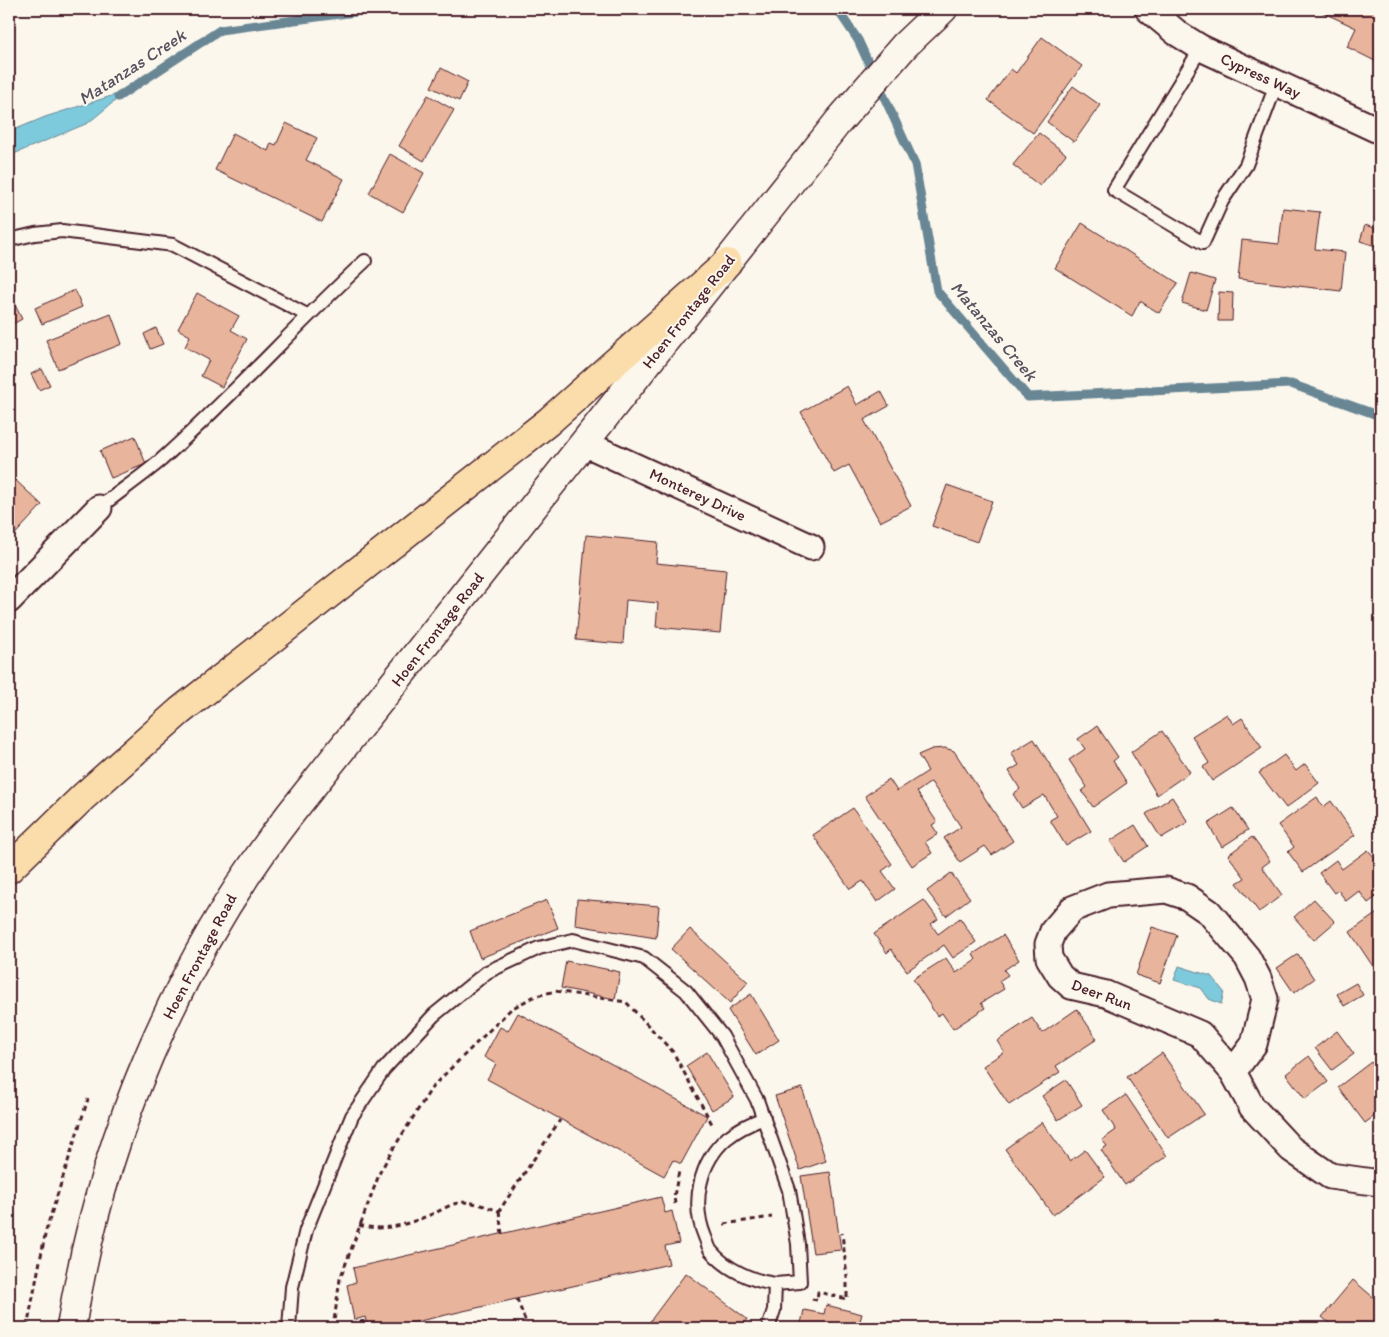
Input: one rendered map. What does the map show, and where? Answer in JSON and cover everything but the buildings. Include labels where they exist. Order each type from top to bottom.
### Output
[{"type":"highway","points":[[9,869],[83,797],[180,711],[548,422],[726,263]]},
{"type":"street","name":"Cypress Way","points":[[1148,9],[1177,33],[1201,48],[1380,131]]},
{"type":"street","name":"Hoen Frontage Road","points":[[70,1328],[83,1262],[94,1220],[133,1098],[163,1024],[220,915],[271,838],[838,122],[934,17]]},
{"type":"street","name":"Monterey Drive","points":[[584,443],[811,547]]},
{"type":"street","points":[[9,600],[99,508]]},
{"type":"street","name":"Deer Run","points":[[1233,1072],[1254,1044],[1265,999],[1258,978],[1247,957],[1209,912],[1187,897],[1166,890],[1108,895],[1072,908],[1052,930],[1048,944],[1048,958],[1060,976],[1071,986],[1106,994],[1200,1034],[1233,1072],[1252,1107],[1291,1149],[1330,1176],[1380,1183]]},
{"type":"lane","points":[[1201,48],[1114,190],[1203,243],[1222,200],[1246,165],[1277,82]]},
{"type":"lane","points":[[9,240],[35,234],[62,232],[173,244],[307,316]]},
{"type":"lane","points":[[99,508],[159,461],[288,339],[307,316],[365,261]]},
{"type":"lane","points":[[289,1328],[292,1287],[306,1230],[352,1116],[384,1069],[434,1016],[487,972],[539,948],[573,940],[644,958],[686,992],[722,1036],[757,1100],[764,1118],[789,1190],[798,1244],[800,1282],[775,1284],[749,1278],[730,1266],[711,1250],[701,1227],[697,1204],[701,1180],[710,1157],[726,1138],[746,1125],[764,1118]]},
{"type":"lane","points":[[768,1328],[774,1310],[775,1284]]},
{"type":"path","points":[[366,1321],[333,1328],[340,1279],[380,1172],[433,1086],[511,1009],[533,997],[555,991],[626,1002],[673,1052],[681,1064],[713,1125],[709,1129]]},
{"type":"path","points":[[27,1328],[46,1230],[88,1099]]},
{"type":"path","points":[[502,1234],[499,1211],[560,1120]]},
{"type":"path","points":[[676,1211],[674,1196],[677,1177],[683,1164]]},
{"type":"path","points":[[359,1225],[371,1228],[390,1228],[416,1221],[458,1203],[469,1203],[499,1211]]},
{"type":"path","points":[[720,1224],[746,1222]]},
{"type":"path","points":[[517,1299],[527,1328]]},
{"type":"water","points":[[127,91],[88,123],[9,156],[9,132],[45,117]]},
{"type":"water","points":[[1179,966],[1211,976],[1224,992],[1221,1004],[1209,999],[1201,988],[1174,980]]},
{"type":"waterway","name":"Matanzas Creek","points":[[118,97],[220,30],[355,12],[363,9]]},
{"type":"waterway","name":"Matanzas Creek","points":[[837,9],[858,40],[915,164],[937,291],[1028,397],[1291,384],[1380,416]]}]
